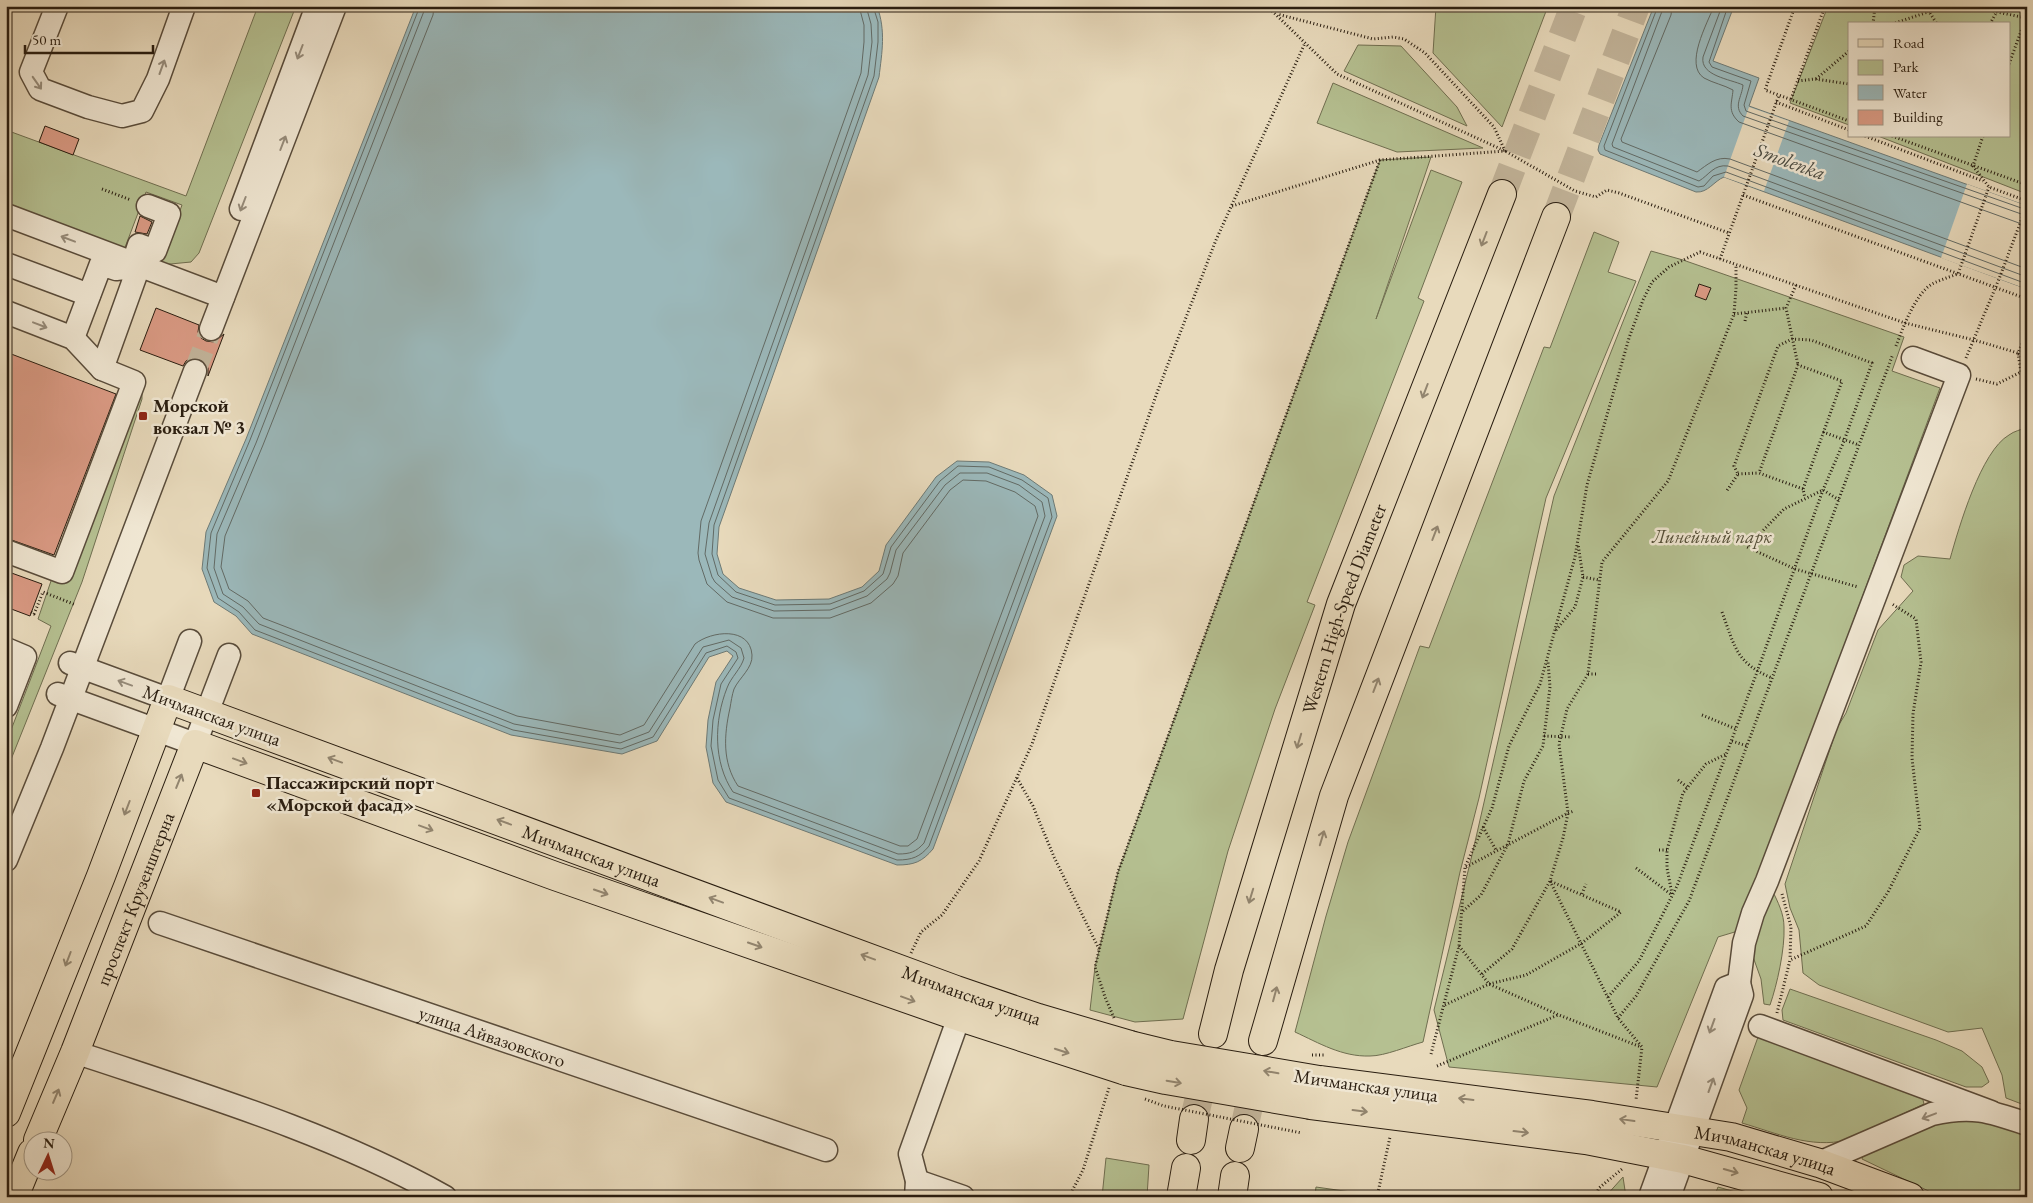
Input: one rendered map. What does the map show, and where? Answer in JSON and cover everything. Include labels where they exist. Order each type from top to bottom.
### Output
[{"type":"main road","name":"Western High-Speed Diameter","points":[[1213,1034],[1229,970],[1341,604],[1502,194]]},
{"type":"main road","points":[[1262,1041],[1334,796],[1556,217]]},
{"type":"main road","name":"Мичманская улица","points":[[168,699],[566,844],[956,990],[1038,1018],[1121,1057]]},
{"type":"main road","name":"проспект Крузенштерна","points":[[6,1113],[36,1042],[168,699]]},
{"type":"main road","name":"Мичманская улица","points":[[195,744],[555,876],[959,1017],[1121,1057],[1171,1055],[1315,1093],[1674,1157],[1819,1197]]},
{"type":"main road","name":"проспект Крузенштерна","points":[[42,1130],[75,1052],[195,744]]},
{"type":"main road","name":"Мичманская улица","points":[[1315,1093],[1592,1115],[1731,1137],[1819,1163],[1910,1197]]},
{"type":"main road","points":[[1182,1197],[1186,1168]]},
{"type":"main road","points":[[14,1197],[22,1177]]},
{"type":"street","points":[[57,6],[30,72],[40,89],[88,107],[122,116],[142,112],[158,79],[184,6]]},
{"type":"street","points":[[217,294],[317,6]]},
{"type":"street","points":[[204,327],[335,6]]},
{"type":"street","points":[[73,338],[89,295],[118,262],[140,245],[156,251],[169,214],[148,206]]},
{"type":"street","points":[[6,215],[118,262],[217,294]]},
{"type":"street","points":[[102,369],[118,262]]},
{"type":"street","points":[[6,264],[89,295]]},
{"type":"street","points":[[6,312],[73,338],[102,369],[134,382],[62,572],[6,551]]},
{"type":"street","points":[[1650,1197],[1674,1157],[1726,988],[1739,983],[1744,943],[1753,912],[1767,881],[1959,375],[1913,358]]},
{"type":"street","points":[[6,860],[64,696],[188,368]]},
{"type":"street","name":"проспект Крузенштерна","points":[[168,699],[190,641]]},
{"type":"street","points":[[6,649],[25,657],[6,706]]},
{"type":"street","name":"проспект Крузенштерна","points":[[195,744],[228,655]]},
{"type":"street","name":"Мичманская улица","points":[[76,665],[168,699]]},
{"type":"street","points":[[6,822],[64,696]]},
{"type":"street","name":"Мичманская улица","points":[[64,696],[195,744]]},
{"type":"street","name":"улица Айвазовского","points":[[160,923],[826,1150]]},
{"type":"street","points":[[959,1017],[910,1154],[916,1189],[963,1197]]},
{"type":"street","points":[[1767,1024],[1991,1112],[2027,1124]]},
{"type":"street","points":[[75,1052],[257,1114],[344,1147],[380,1163],[445,1197]]},
{"type":"street","points":[[1819,1163],[1932,1114],[1950,1110],[1991,1112]]},
{"type":"street","points":[[1669,1197],[1674,1157]]},
{"type":"path","points":[[1267,6],[1337,74],[1505,151],[1575,191],[1596,197],[1608,190],[1729,233]]},
{"type":"path","points":[[1795,6],[1765,90],[1848,121]]},
{"type":"path","points":[[1791,100],[1825,6]]},
{"type":"path","points":[[1873,22],[1875,6]]},
{"type":"path","points":[[1918,6],[1930,13],[1936,22]]},
{"type":"path","points":[[1898,22],[1930,13],[1946,6]]},
{"type":"path","points":[[1969,6],[2026,17],[2010,61]]},
{"type":"path","points":[[1991,22],[2000,6]]},
{"type":"path","points":[[1277,14],[1373,39],[1393,37],[1404,39],[1425,53],[1494,127],[1505,151]]},
{"type":"path","points":[[909,957],[921,932],[942,915],[980,861],[1032,744],[1158,390],[1216,240],[1305,43]]},
{"type":"path","points":[[1815,79],[1848,53]]},
{"type":"path","points":[[1798,81],[1815,79],[1848,84]]},
{"type":"path","points":[[1720,259],[1778,95]]},
{"type":"path","points":[[1776,102],[1848,130]]},
{"type":"path","points":[[1870,138],[1983,181]]},
{"type":"path","points":[[1902,138],[2027,185]]},
{"type":"path","points":[[1973,166],[1982,138]]},
{"type":"path","points":[[1231,206],[1380,160],[1505,151]]},
{"type":"path","points":[[1069,1197],[1083,1170],[1121,1057],[1095,967],[1118,872],[1380,160]]},
{"type":"path","points":[[1973,166],[1989,187],[2027,203],[2000,279],[1959,375],[1997,384],[2021,372],[2018,354],[2027,332]]},
{"type":"path","points":[[1958,274],[1989,187]]},
{"type":"path","points":[[102,189],[148,206]]},
{"type":"path","points":[[1743,195],[2027,298]]},
{"type":"path","points":[[1431,1054],[1460,946],[1465,867],[1492,808],[1509,746],[1540,684],[1577,540],[1587,485],[1628,338],[1652,282],[1669,267],[1700,252],[1905,323],[1974,340],[2027,358]]},
{"type":"path","points":[[1482,974],[1512,949],[1550,881],[1563,838],[1568,813],[1559,744],[1560,736],[1567,709],[1588,674],[1602,562],[1668,481],[1734,314],[1736,264]]},
{"type":"path","points":[[1618,1018],[1636,996],[1689,901],[1905,323],[1920,297],[1930,285],[1958,274]]},
{"type":"path","points":[[1759,473],[1798,365],[1786,308],[1796,285]]},
{"type":"path","points":[[1734,314],[1786,308]]},
{"type":"path","points":[[1745,321],[1748,312]]},
{"type":"path","points":[[1608,997],[1639,961],[1672,895],[1732,741],[1822,490],[1844,441],[1872,363],[1811,340],[1792,339],[1778,346],[1734,466],[1738,474]]},
{"type":"path","points":[[1798,365],[1842,381],[1803,488],[1806,498]]},
{"type":"path","points":[[1823,432],[1859,445]]},
{"type":"path","points":[[1738,474],[1759,473],[1803,488]]},
{"type":"path","points":[[1726,492],[1738,474]]},
{"type":"path","points":[[1822,490],[1838,500]]},
{"type":"path","points":[[1790,960],[1866,926],[1888,892],[1920,828],[1912,758],[1913,714],[1920,662],[1916,620],[1876,592],[1795,569],[1747,547],[1784,509],[1822,490]]},
{"type":"path","points":[[1640,515],[1642,521]]},
{"type":"path","points":[[1554,632],[1575,607],[1583,577],[1577,540]]},
{"type":"path","points":[[1583,577],[1599,580]]},
{"type":"path","points":[[31,612],[34,614],[43,592],[76,605]]},
{"type":"path","points":[[1722,612],[1735,646],[1746,664],[1757,672],[1772,678]]},
{"type":"path","points":[[1462,911],[1481,895],[1508,844],[1524,781],[1543,746],[1550,687],[1547,658]]},
{"type":"path","points":[[1588,674],[1598,674]]},
{"type":"path","points":[[1702,715],[1736,729]]},
{"type":"path","points":[[1544,736],[1572,737]]},
{"type":"path","points":[[1732,741],[1747,746]]},
{"type":"path","points":[[1672,895],[1667,850],[1683,793],[1706,764],[1727,754]]},
{"type":"path","points":[[1017,778],[1033,806],[1054,857],[1099,950]]},
{"type":"path","points":[[1678,780],[1687,788]]},
{"type":"path","points":[[1465,867],[1574,811]]},
{"type":"path","points":[[1483,827],[1496,850]]},
{"type":"path","points":[[1659,850],[1667,850]]},
{"type":"path","points":[[1636,868],[1672,895]]},
{"type":"path","points":[[1444,1006],[1488,984],[1526,975],[1582,943],[1621,912],[1550,881]]},
{"type":"path","points":[[1550,881],[1618,1018],[1642,1047],[1636,1100]]},
{"type":"path","points":[[1767,881],[1779,884],[1791,928],[1790,960],[1767,1024]]},
{"type":"path","points":[[1582,894],[1586,884]]},
{"type":"path","points":[[1460,946],[1488,984],[1559,1015],[1642,1047]]},
{"type":"path","points":[[1436,1066],[1559,1015]]},
{"type":"path","points":[[1140,1098],[1164,1106],[1302,1133]]},
{"type":"path","points":[[1377,1197],[1390,1136]]},
{"type":"path","points":[[1595,1197],[1599,1188],[1625,1166]]},
{"type":"green space","points":[[258,6],[296,6],[199,253],[191,262],[160,265],[182,205],[146,192],[124,250],[6,205],[6,130],[186,196]]},
{"type":"green space","points":[[1436,6],[1548,6],[1502,127],[1433,53]]},
{"type":"green space","points":[[1828,6],[2027,6],[2027,194],[1883,138],[2010,138],[2010,22],[1848,22],[1848,125],[1790,103]]},
{"type":"green space","points":[[1358,45],[1401,46],[1457,107],[1467,126],[1344,71]]},
{"type":"green space","points":[[1333,83],[1483,148],[1397,152],[1317,123]]},
{"type":"green space","points":[[1431,157],[1376,319],[1431,170],[1462,182],[1418,298],[1424,301],[1307,602],[1315,605],[1275,709],[1228,851],[1183,1019],[1135,1022],[1090,1010],[1095,967],[1118,872],[1380,160]]},
{"type":"green space","points":[[1594,232],[1619,242],[1608,272],[1636,281],[1546,498],[1423,1042],[1376,1056],[1360,1056],[1340,1052],[1295,1032],[1348,842],[1420,646],[1429,648],[1544,347],[1550,348]]},
{"type":"green space","name":"Линейный парк","points":[[1651,251],[1683,260],[1904,337],[1892,371],[1940,388],[1738,931],[1718,937],[1657,1087],[1449,1067],[1434,1010],[1472,855],[1554,496]]},
{"type":"green space","points":[[139,391],[142,394],[142,399],[82,582],[6,772],[6,743],[51,626],[38,619],[52,578],[66,582]]},
{"type":"green space","points":[[2027,427],[2027,1106],[2006,1098],[2002,1075],[1982,1028],[1948,1032],[1819,985],[1803,973],[1799,930],[1790,908],[1785,884],[1837,728],[1846,713],[1878,630],[1913,591],[1901,577],[1904,565],[1918,556],[1950,559],[1972,491],[1989,457],[2009,435]]},
{"type":"green space","points":[[1772,890],[1782,913],[1784,936],[1780,967],[1770,1005],[1764,1004],[1761,979],[1752,954],[1756,918]]},
{"type":"green space","points":[[1790,989],[1936,1040],[1962,1051],[1982,1067],[1989,1082],[1982,1087],[1966,1087],[1783,1020],[1782,1010]]},
{"type":"green space","points":[[1758,1037],[1922,1096],[1924,1104],[1847,1140],[1834,1142],[1820,1143],[1794,1139],[1742,1123],[1747,1108],[1739,1090]]},
{"type":"green space","points":[[1980,1118],[2027,1136],[2027,1197],[1941,1197],[1862,1159],[1863,1156],[1925,1125]]},
{"type":"green space","points":[[1106,1158],[1149,1165],[1147,1197],[1102,1197]]},
{"type":"green space","points":[[1623,1177],[1626,1197],[1605,1197]]},
{"type":"green space","points":[[1316,1187],[1372,1195],[1372,1197],[1291,1197],[1301,1193],[1315,1195]]},
{"type":"green space","points":[[1718,1187],[1753,1197],[1714,1197]]},
{"type":"water","points":[[416,6],[877,6],[882,24],[879,77],[719,527],[717,554],[723,574],[739,588],[776,600],[829,599],[862,587],[879,571],[886,545],[936,477],[957,461],[989,462],[1024,475],[1052,495],[1057,516],[933,849],[921,860],[897,865],[726,802],[713,783],[706,747],[708,720],[716,682],[733,656],[727,651],[709,657],[657,741],[622,754],[511,735],[252,634],[236,616],[214,602],[202,569],[206,532],[246,439]]},
{"type":"water","name":"Smolenka","points":[[1654,6],[1734,6],[1713,61],[1759,78],[1749,106],[2027,206],[2027,289],[1724,177],[1704,191],[1696,192],[1600,154],[1598,150],[1599,145]]},
{"type":"pier","points":[[1749,107],[1789,121],[1764,191],[1724,177]]},
{"type":"pier","points":[[1967,184],[2027,206],[2027,289],[1941,258]]},
{"type":"building","points":[[45,126],[79,139],[73,155],[39,142]]},
{"type":"building","points":[[140,216],[152,222],[147,234],[135,232]]},
{"type":"building","points":[[1699,284],[1711,288],[1706,300],[1695,296]]},
{"type":"building","points":[[156,308],[199,325],[198,332],[201,338],[206,341],[214,342],[224,334],[208,376],[208,368],[200,359],[192,358],[186,361],[183,366],[140,350]]},
{"type":"building","points":[[6,352],[116,394],[54,555],[6,538]]},
{"type":"building","points":[[6,571],[42,584],[30,616],[6,607]]},
{"type":"tunnel","points":[[1502,194],[1574,6]]},
{"type":"tunnel","points":[[1556,217],[1636,6]]},
{"type":"tunnel","points":[[195,371],[211,329]]},
{"type":"tunnel","points":[[1244,1129],[1263,1041]]},
{"type":"tunnel","points":[[1194,1119],[1207,1063]]},
{"type":"place","name":"Морской вокзал № 3","points":[[143,416]]},
{"type":"place","name":"Пассажирский порт «Морской фасад»","points":[[256,793]]}]
